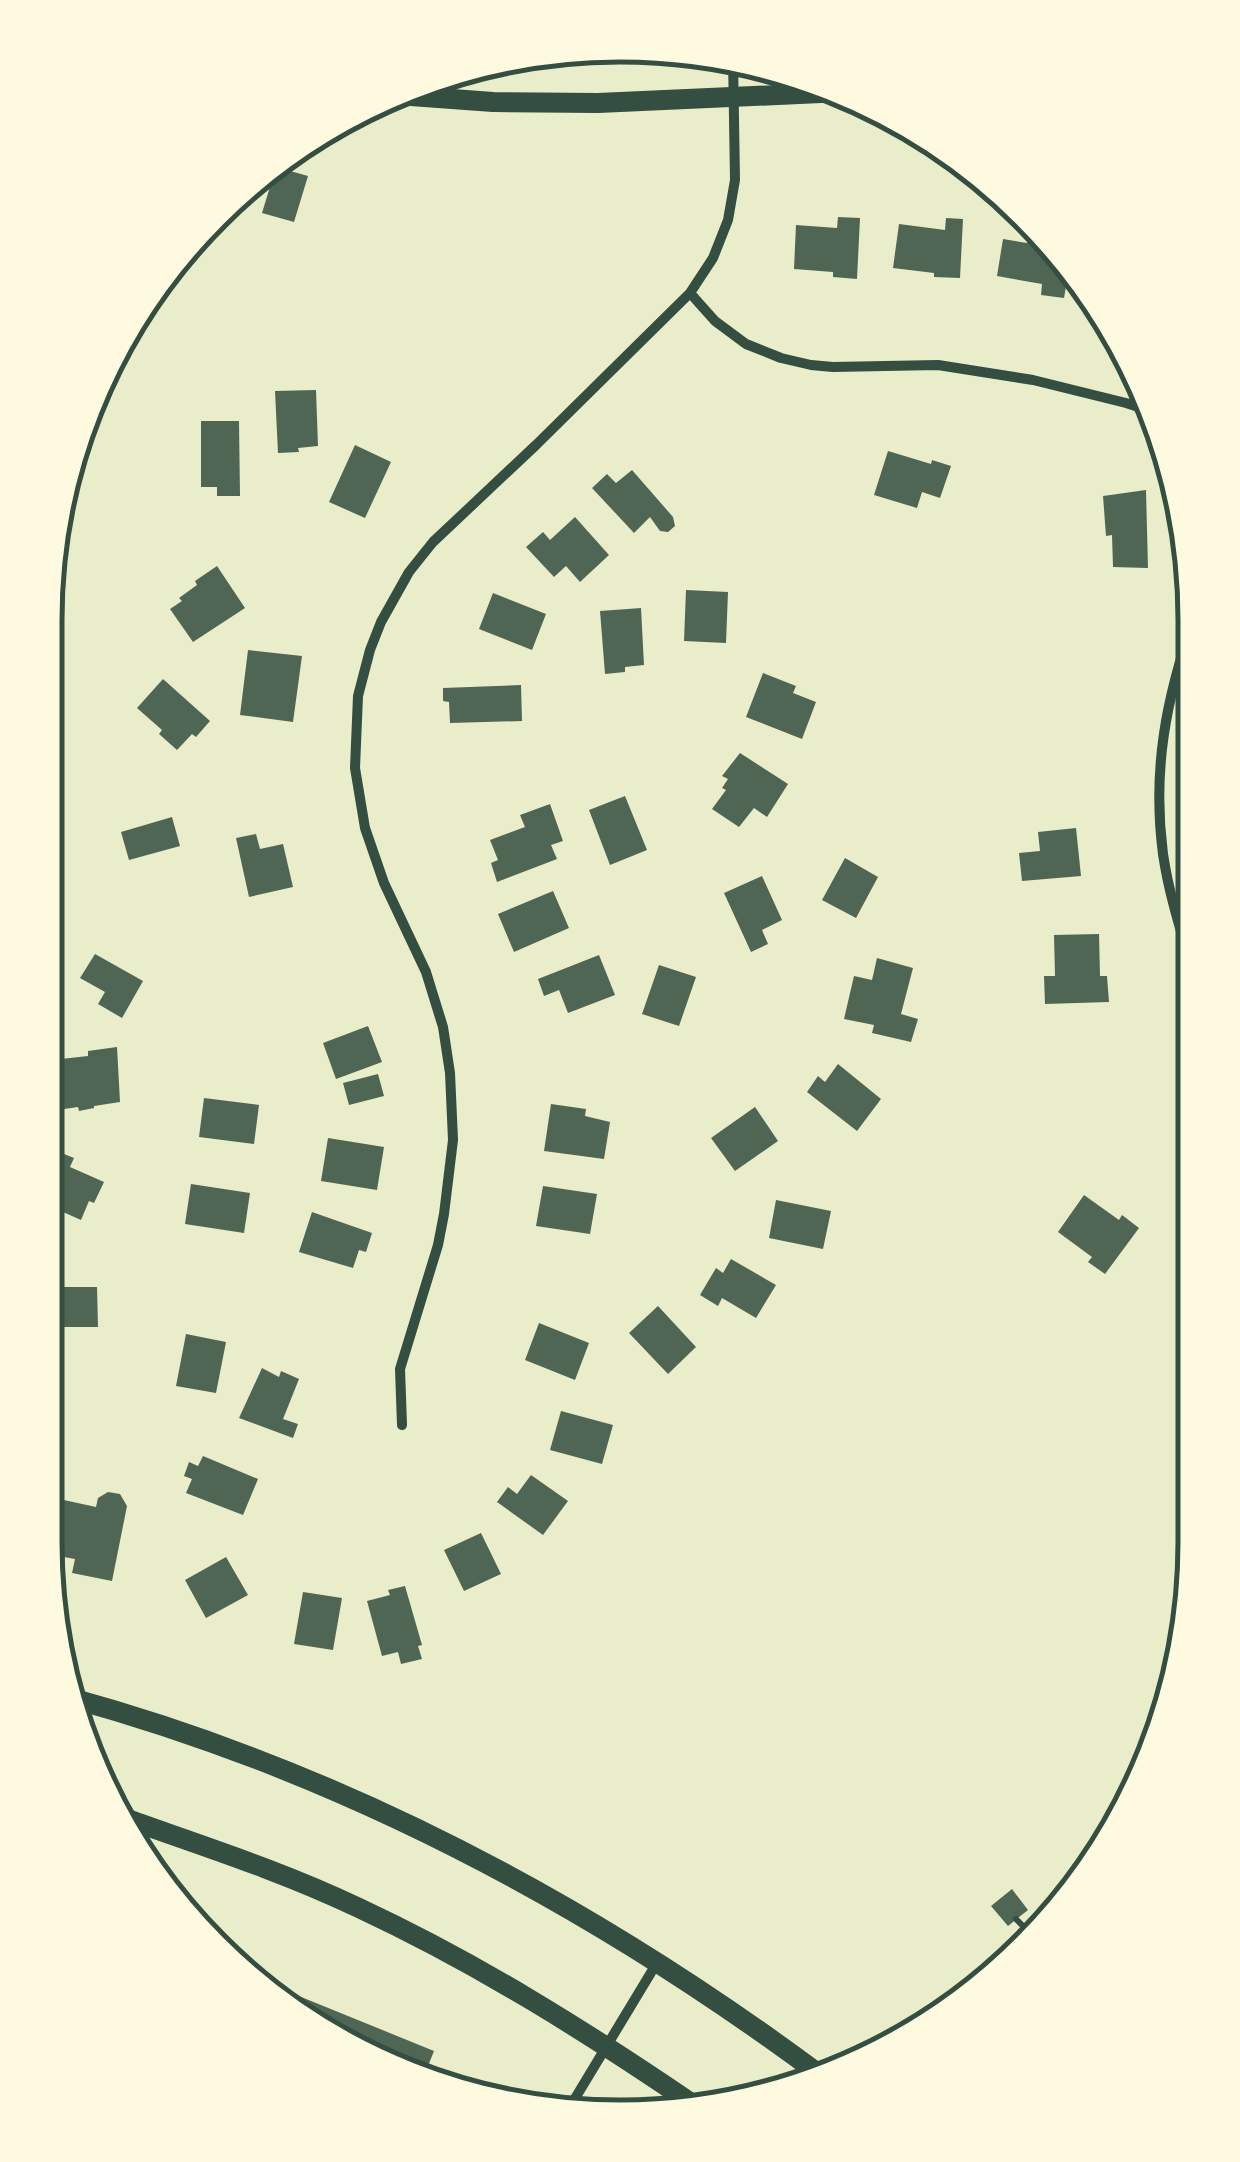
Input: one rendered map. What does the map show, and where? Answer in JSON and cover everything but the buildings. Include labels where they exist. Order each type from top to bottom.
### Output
[{"type":"main road","points":[[427,97],[598,104],[804,94]]},
{"type":"main road","points":[[86,1702],[257,1758],[499,1868],[658,1961],[809,2066]]},
{"type":"main road","points":[[138,1823],[356,1906],[455,1955],[606,2045],[681,2096]]},
{"type":"street","points":[[402,1425],[400,1369],[444,1214],[452,1140],[450,1073],[426,972],[384,882],[365,828],[355,768],[358,696],[380,622],[409,572],[433,542],[690,293],[713,258],[728,220],[735,180],[733,74]]},
{"type":"street","points":[[690,293],[715,322],[746,344],[811,366],[938,364],[1033,380],[1134,406]]},
{"type":"street","points":[[1178,664],[1163,731],[1158,780],[1163,854],[1178,921]]},
{"type":"street","points":[[575,2097],[658,1961]]},
{"type":"path","points":[[1016,1919],[1024,1926]]}]
